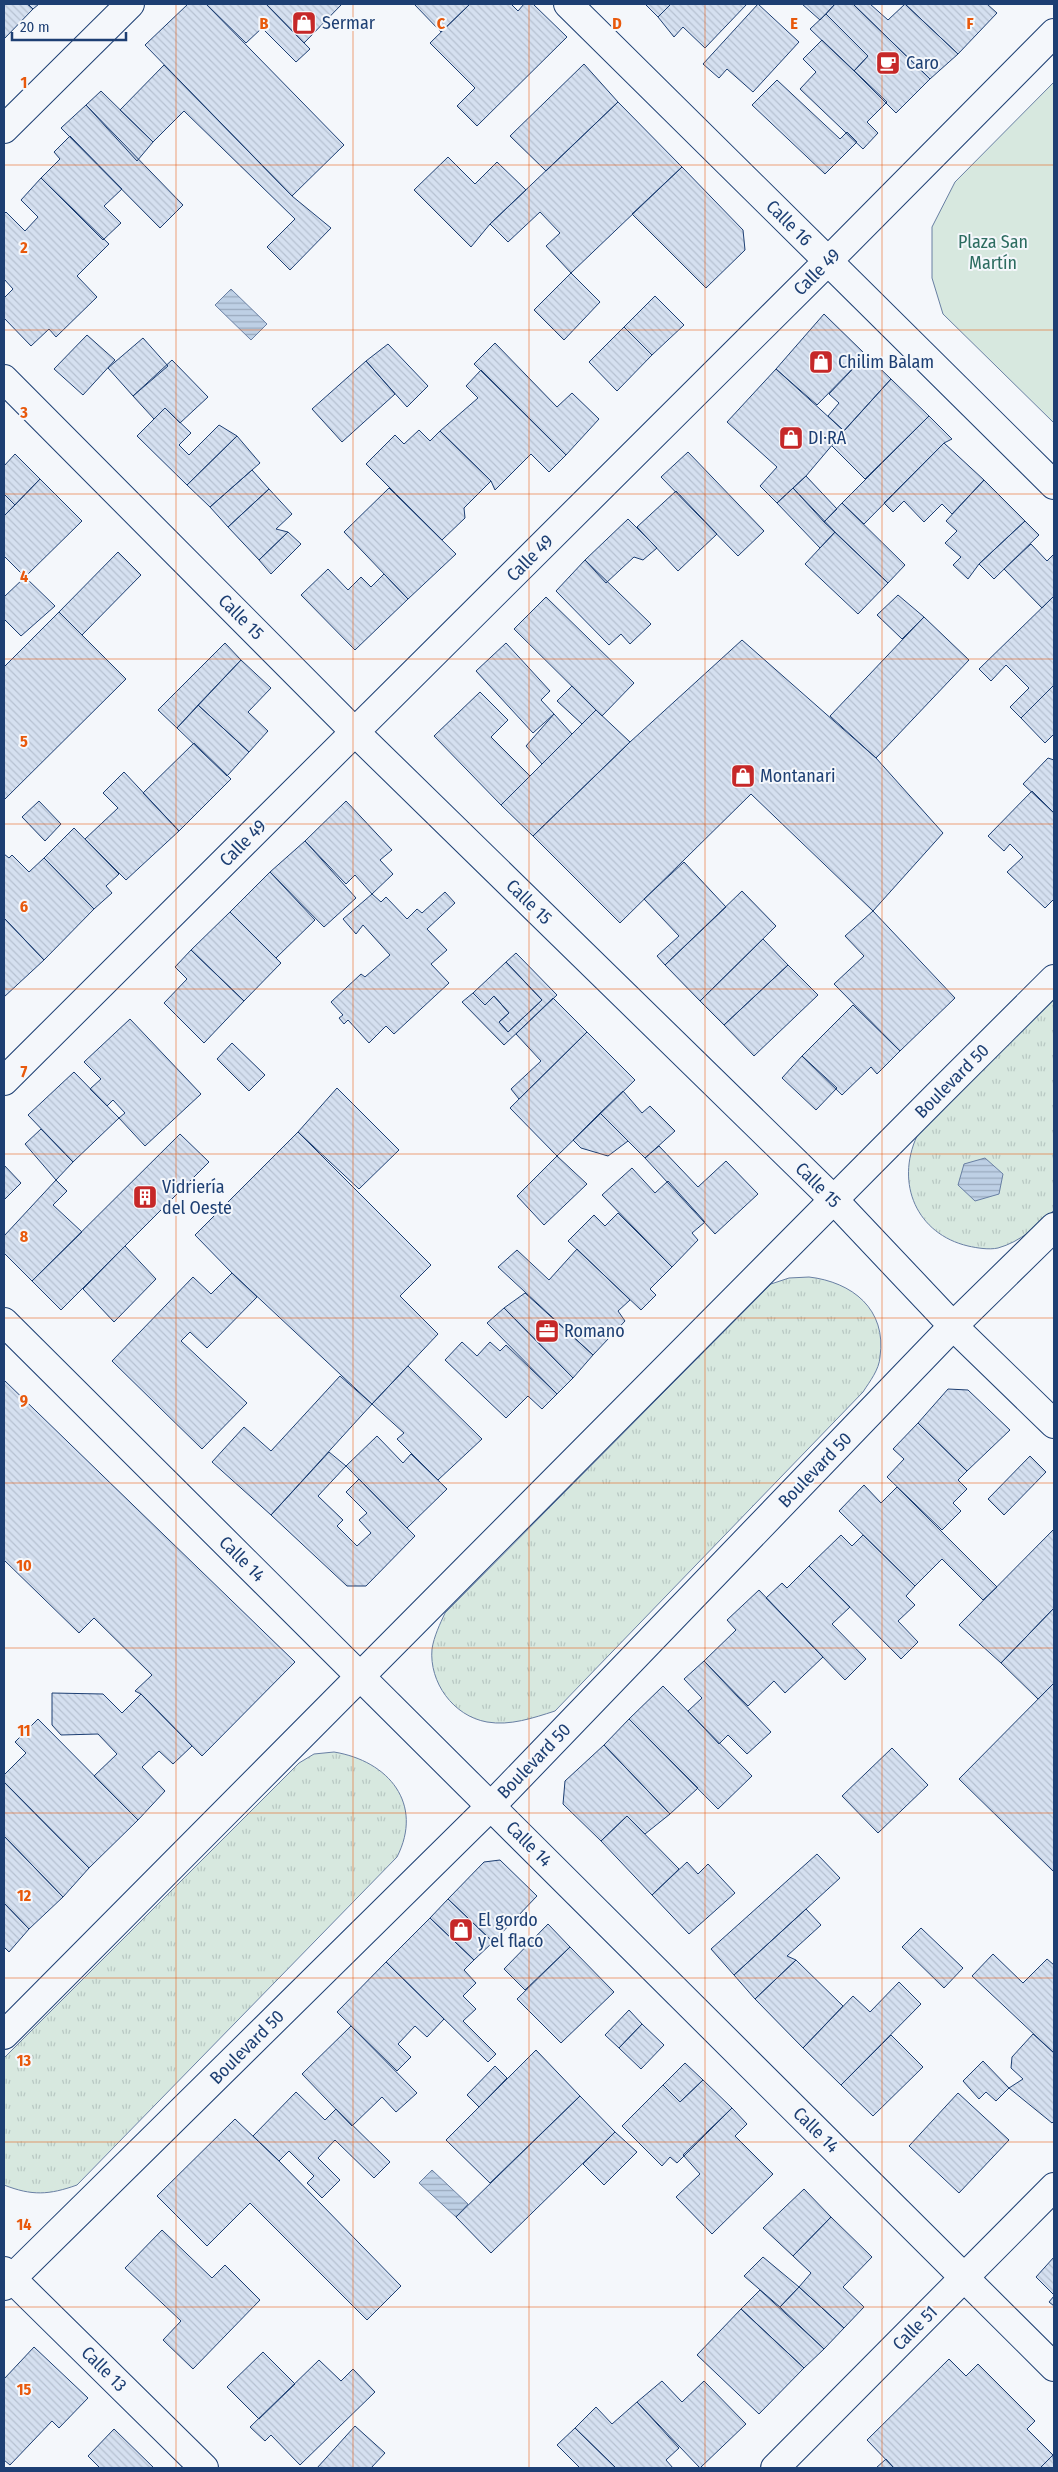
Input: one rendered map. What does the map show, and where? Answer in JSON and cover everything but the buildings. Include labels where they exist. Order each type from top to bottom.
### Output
[{"type":"street","points":[[4,129],[130,4]]},
{"type":"street","name":"Calle 16","points":[[568,4],[1054,484]]},
{"type":"street","name":"Calle 49","points":[[4,1081],[828,261],[1054,33]]},
{"type":"street","name":"Calle 15","points":[[4,379],[355,732],[833,1199],[953,1326],[1054,1424]]},
{"type":"street","name":"Boulevard 50","points":[[4,2034],[362,1677],[833,1199],[1054,979]]},
{"type":"street","name":"Boulevard 50","points":[[6,2278],[491,1806],[953,1326],[1054,1227]]},
{"type":"street","name":"Calle 14","points":[[4,1322],[1054,2367]]},
{"type":"street","name":"Calle 51","points":[[775,2468],[965,2279],[1054,2186]]},
{"type":"street","name":"Calle 13","points":[[6,2278],[204,2468]]},
{"type":"green space","name":"Plaza San Martín","points":[[1054,82],[1054,423],[943,314],[932,278],[932,227],[955,182]]},
{"type":"green space","points":[[1054,999],[1054,1210],[1014,1242],[998,1248],[987,1249],[968,1246],[950,1240],[935,1230],[924,1219],[915,1205],[910,1189],[909,1172],[911,1154],[917,1136]]},
{"type":"green space","points":[[809,1277],[825,1280],[852,1292],[872,1312],[878,1325],[881,1340],[880,1357],[876,1371],[863,1392],[555,1711],[521,1721],[496,1723],[475,1718],[464,1713],[454,1705],[439,1685],[432,1661],[434,1639],[445,1613],[771,1284],[789,1278]]},
{"type":"green space","points":[[334,1752],[354,1757],[371,1765],[385,1775],[396,1788],[403,1803],[406,1820],[404,1838],[397,1857],[77,2185],[58,2191],[40,2193],[14,2189],[4,2185],[4,2058],[299,1763],[314,1754]]},
{"type":"water","points":[[231,289],[267,324],[251,340],[215,305]]},
{"type":"water","points":[[985,1158],[1003,1174],[999,1194],[975,1201],[958,1185],[964,1164]]},
{"type":"water","points":[[432,2170],[468,2204],[456,2217],[419,2183]]},
{"type":"place","name":"Sermar","points":[[304,23]]},
{"type":"place","name":"Caro","points":[[888,63]]},
{"type":"place","name":"Chilim Balam","points":[[821,362]]},
{"type":"place","name":"DI·RA","points":[[791,438]]},
{"type":"place","name":"Montanari","points":[[743,776]]},
{"type":"place","name":"Vidriería del Oeste","points":[[145,1197]]},
{"type":"place","name":"Romano","points":[[547,1331]]},
{"type":"place","name":"El gordo y el flaco","points":[[461,1930]]}]
